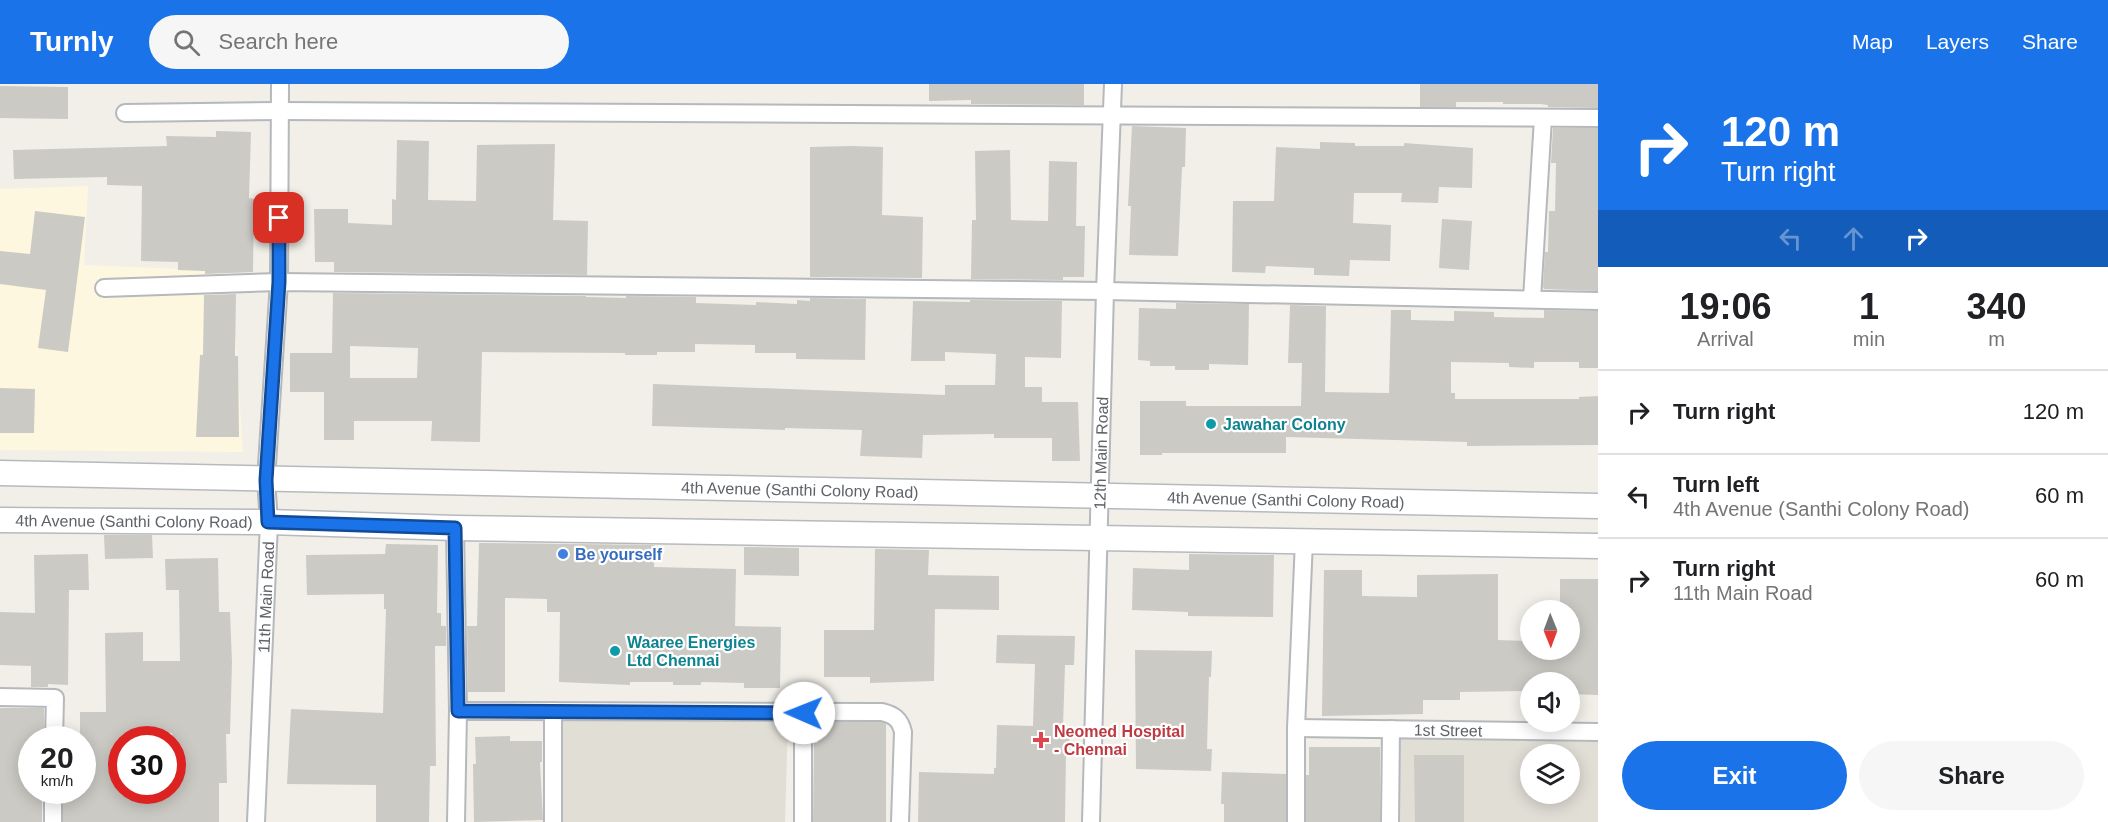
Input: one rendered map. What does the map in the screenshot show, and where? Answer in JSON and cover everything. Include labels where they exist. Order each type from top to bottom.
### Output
[{"type":"street","name":"11th Main Road","points":[[256,822],[268,522],[266,480],[279,282],[280,84]]},
{"type":"street","name":"12th Main Road","points":[[1091,822],[1105,291],[1113,84]]},
{"type":"street","points":[[125,113],[280,111],[1598,118]]},
{"type":"street","points":[[1532,300],[1543,118]]},
{"type":"street","points":[[104,288],[279,282],[1105,291],[1598,301]]},
{"type":"street","name":"4th Avenue (Santhi Colony Road)","points":[[0,473],[1598,506]]},
{"type":"street","name":"4th Avenue (Santhi Colony Road)","points":[[0,520],[268,522],[455,528],[1598,546]]},
{"type":"street","points":[[455,528],[458,711],[456,822]]},
{"type":"street","points":[[1296,822],[1296,728],[1304,540]]},
{"type":"street","points":[[0,697],[54,698],[54,726]]},
{"type":"street","points":[[458,711],[882,712],[892,714],[898,720],[903,732],[900,822]]},
{"type":"street","points":[[553,822],[554,711]]},
{"type":"street","points":[[803,822],[804,713]]},
{"type":"street","name":"1st Street","points":[[1296,728],[1598,732]]},
{"type":"street","points":[[1390,822],[1391,729]]},
{"type":"street","points":[[53,804],[53,822]]},
{"type":"shaded area","points":[[88,186],[84,265],[231,271],[243,452],[0,450],[0,189]]},
{"type":"shaded area","points":[[546,716],[788,721],[785,822],[544,822]]},
{"type":"shaded area","points":[[1393,737],[1598,742],[1598,822],[1391,822]]},
{"type":"building","points":[[929,84],[1084,84],[1084,105],[971,104],[971,100],[929,101]]},
{"type":"building","points":[[1420,84],[1598,84],[1598,108],[1548,107],[1548,105],[1540,104],[1503,104],[1503,102],[1456,102],[1456,107],[1420,107]]},
{"type":"building","points":[[0,86],[68,87],[68,119],[0,118]]},
{"type":"building","points":[[1132,126],[1186,128],[1178,256],[1129,255],[1131,206],[1128,206]]},
{"type":"building","points":[[1553,128],[1598,128],[1598,291],[1544,289],[1543,287],[1545,252],[1548,252],[1549,211],[1555,211],[1556,163],[1551,163]]},
{"type":"building","points":[[216,131],[251,132],[249,198],[254,199],[253,272],[205,274],[205,271],[178,270],[178,262],[141,261],[142,186],[107,185],[107,177],[14,179],[13,150],[167,146],[166,136],[216,137]]},
{"type":"building","points":[[397,140],[429,141],[428,200],[476,201],[477,145],[555,144],[553,220],[588,221],[587,275],[334,272],[334,262],[315,262],[314,209],[348,209],[348,223],[392,225],[392,199],[396,200]]},
{"type":"building","points":[[1320,142],[1355,143],[1355,146],[1404,146],[1404,143],[1473,148],[1472,188],[1439,187],[1438,203],[1401,202],[1402,193],[1354,193],[1353,223],[1391,225],[1390,261],[1350,260],[1349,276],[1314,275],[1314,268],[1266,266],[1265,273],[1232,272],[1233,201],[1274,201],[1276,147],[1320,149]]},
{"type":"building","points":[[810,147],[883,147],[882,215],[923,217],[922,278],[810,277]]},
{"type":"building","points":[[1010,150],[1011,220],[1048,221],[1049,161],[1077,162],[1076,226],[1085,226],[1084,277],[1063,277],[1063,280],[971,279],[972,220],[976,220],[975,151]]},
{"type":"building","points":[[35,211],[85,217],[68,352],[38,348],[46,290],[0,284],[0,251],[30,254]]},
{"type":"building","points":[[1442,219],[1472,221],[1469,270],[1439,268]]},
{"type":"building","points":[[333,293],[696,297],[696,303],[756,305],[756,302],[797,304],[797,300],[810,301],[810,298],[866,299],[865,360],[796,359],[796,353],[755,353],[755,345],[695,344],[695,352],[657,352],[657,355],[482,352],[480,442],[431,441],[432,421],[354,421],[354,440],[324,440],[324,392],[290,392],[290,353],[332,353]],"holes":[[[350,346],[418,348],[417,378],[350,378]]]},
{"type":"building","points":[[236,294],[235,356],[238,356],[239,437],[196,437],[200,355],[203,355],[204,295]]},
{"type":"building","points":[[970,300],[1062,301],[1061,358],[1025,357],[1025,387],[1042,387],[1042,402],[1078,402],[1080,461],[1052,461],[1052,438],[994,438],[994,434],[923,435],[922,458],[860,456],[862,430],[652,426],[653,384],[945,395],[945,385],[995,385],[996,354],[945,352],[945,361],[911,361],[913,301],[970,302]]},
{"type":"building","points":[[1176,303],[1249,304],[1248,365],[1209,364],[1209,370],[1175,370],[1175,366],[1150,366],[1150,361],[1138,360],[1139,308],[1176,309]]},
{"type":"building","points":[[1290,305],[1326,306],[1325,392],[1389,393],[1391,310],[1411,310],[1411,320],[1454,321],[1454,311],[1494,312],[1494,317],[1544,318],[1544,310],[1598,311],[1598,368],[1579,368],[1579,362],[1534,362],[1534,368],[1509,367],[1509,363],[1451,362],[1451,393],[1455,393],[1455,399],[1579,399],[1579,397],[1598,396],[1598,445],[1467,446],[1467,442],[1286,437],[1286,453],[1140,455],[1140,401],[1186,401],[1186,406],[1301,406],[1302,363],[1288,363]]},
{"type":"building","points":[[0,388],[35,389],[34,433],[0,433]]},
{"type":"building","points":[[104,535],[152,535],[153,558],[105,559]]},
{"type":"building","points":[[479,543],[655,545],[654,567],[736,569],[735,626],[781,627],[780,688],[744,688],[744,683],[701,682],[701,685],[673,685],[673,682],[630,682],[630,685],[559,682],[560,612],[547,612],[547,599],[505,598],[505,692],[468,692],[467,626],[477,626]]},
{"type":"building","points":[[386,544],[438,545],[437,613],[441,613],[441,626],[446,626],[446,646],[435,646],[436,766],[430,766],[429,822],[376,822],[376,785],[287,784],[291,709],[383,713],[386,609],[384,609],[384,594],[307,595],[306,555],[385,554]]},
{"type":"building","points":[[744,547],[799,548],[799,576],[744,575]]},
{"type":"building","points":[[875,549],[929,550],[928,575],[999,576],[999,610],[935,609],[934,681],[870,683],[870,677],[824,677],[824,630],[874,630]]},
{"type":"building","points":[[88,554],[89,590],[69,590],[68,685],[48,684],[48,687],[31,687],[31,666],[0,665],[0,612],[35,613],[34,555]]},
{"type":"building","points":[[1189,554],[1274,555],[1273,617],[1188,616],[1188,612],[1132,610],[1133,568],[1189,570]]},
{"type":"building","points":[[218,558],[219,612],[230,612],[232,663],[230,734],[226,734],[227,783],[219,783],[219,822],[63,822],[63,804],[96,804],[96,726],[80,726],[80,712],[106,712],[105,633],[143,632],[143,661],[180,661],[179,590],[166,590],[165,559]]},
{"type":"building","points":[[1324,570],[1362,570],[1362,596],[1417,597],[1417,575],[1498,574],[1498,640],[1520,641],[1520,660],[1580,660],[1580,600],[1560,600],[1560,579],[1598,579],[1598,695],[1580,694],[1580,672],[1520,672],[1520,691],[1460,692],[1460,700],[1423,700],[1423,714],[1322,716]]},
{"type":"building","points":[[997,635],[1075,636],[1074,665],[1065,665],[1063,727],[1070,727],[1069,752],[1066,752],[1065,822],[918,822],[919,772],[994,774],[997,725],[1033,726],[1035,664],[996,663]]},
{"type":"building","points":[[1135,650],[1212,651],[1207,749],[1212,749],[1211,771],[1136,769]]},
{"type":"building","points":[[0,708],[44,708],[44,726],[18,726],[18,804],[42,804],[42,822],[0,822]]},
{"type":"building","points":[[818,722],[881,722],[886,724],[886,822],[813,822],[814,743],[818,743]]},
{"type":"building","points":[[510,736],[510,741],[542,741],[542,762],[540,762],[543,820],[474,822],[475,737]]},
{"type":"building","points":[[1309,747],[1380,747],[1380,822],[1306,822],[1306,775],[1309,775]]},
{"type":"building","points":[[1414,755],[1464,755],[1464,822],[1415,822]]},
{"type":"building","points":[[1222,772],[1286,774],[1286,822],[1224,822],[1224,804],[1221,804]]},
{"type":"place","name":"Jawahar Colony","points":[[1211,424]]},
{"type":"place","name":"Be yourself","points":[[563,554]]},
{"type":"place","name":"Waaree Energies Ltd Chennai","points":[[615,651]]},
{"type":"place","name":"Neomed Hospital - Chennai","points":[[1041,740]]},
{"type":"route","points":[[279,218],[279,282],[266,480],[268,522],[455,528],[458,711],[804,713]]}]
